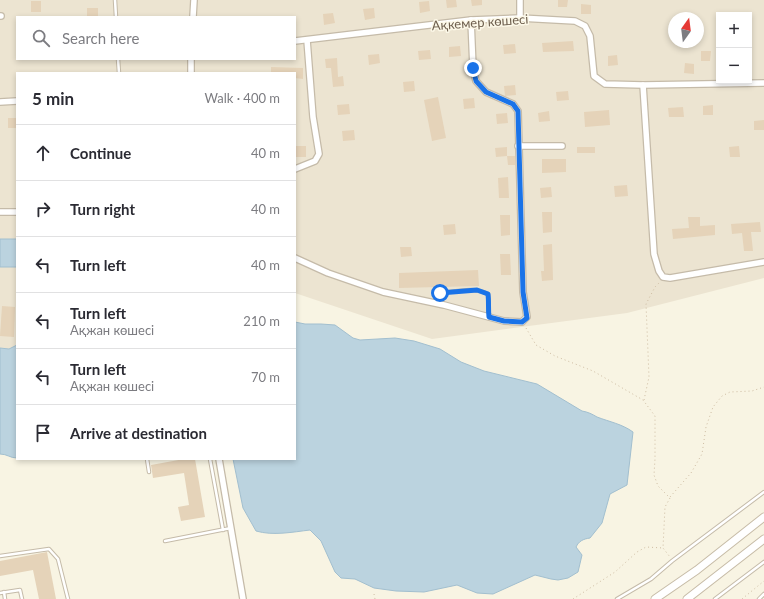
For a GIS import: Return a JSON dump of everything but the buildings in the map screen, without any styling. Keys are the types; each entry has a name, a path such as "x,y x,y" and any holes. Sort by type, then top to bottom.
{"main road":[{"path":"655,599 697,570 764,517"},
{"path":"687,599 764,539"}],"street":[{"path":"193,16 194,0"},
{"path":"520,0 520,18"},
{"name":"Ақкемер көшесі","path":"296,41 471,20 520,18 574,21 585,26 590,36 594,76 605,84 643,86 764,83"},
{"path":"296,258 328,273 383,292 444,305 504,321 525,320 518,111 513,104 486,92 476,81 473,68 471,20"},
{"path":"296,169 315,161 319,154 313,117 307,40"},
{"path":"191,60 191,72"},
{"path":"643,86 654,254 659,271 663,277 678,277 764,262"},
{"path":"0,102 16,101"},
{"path":"518,146 562,146"},
{"path":"0,212 16,212"},
{"path":"219,460 243,599"}],"lane":[{"path":"115,0 116,16"},
{"path":"118,60 119,72"},
{"path":"440,293 477,290 484,292 488,294 489,317"},
{"path":"147,460 149,472"},
{"path":"210,460 223,530"},
{"path":"618,599 651,579 672,561 764,492"},
{"path":"165,541 232,528"},
{"path":"0,556 49,549 58,559 68,599"},
{"path":"715,599 764,562"},
{"path":"0,593 20,590 22,599"},
{"path":"4,592 5,599"},
{"path":"759,599 764,594"}],"path":[{"path":"643,400 649,377 646,304 655,287 663,277"},
{"path":"525,320 536,345 555,356 593,371 643,400 655,416 654,475 658,486 670,498"},
{"path":"672,561 664,548 665,507 670,498 691,473 702,454 706,427 714,407 722,396 730,392 752,392 764,387"},
{"path":"573,599 615,572 646,547 655,546 664,548"},
{"path":"742,599 764,581"},
{"path":"374,594 375,599"}],"shaded area":[{"path":"0,0 764,0 764,278 627,313 432,339 296,293 296,72 16,72 16,356 0,357"}],"water":[{"path":"0,239 16,239 16,267 0,267"},
{"path":"296,322 335,325 353,338 360,340 395,338 414,341 440,349 461,362 484,371 537,384 582,411 620,425 633,432 627,485 610,494 602,523 590,538 578,543 576,547 582,555 578,572 568,578 558,580 535,575 493,594 477,593 457,585 424,592 396,591 374,588 355,579 341,578 335,572 321,541 310,530 290,533 256,531 243,508 233,460 296,460"},
{"path":"16,346 16,458 0,454 0,348 9,349"}],"route":[{"path":"440,293 477,290 484,292 488,294 489,317 504,321 522,322 527,318 523,292 518,111 513,104 486,92 476,81 473,68"}]}
